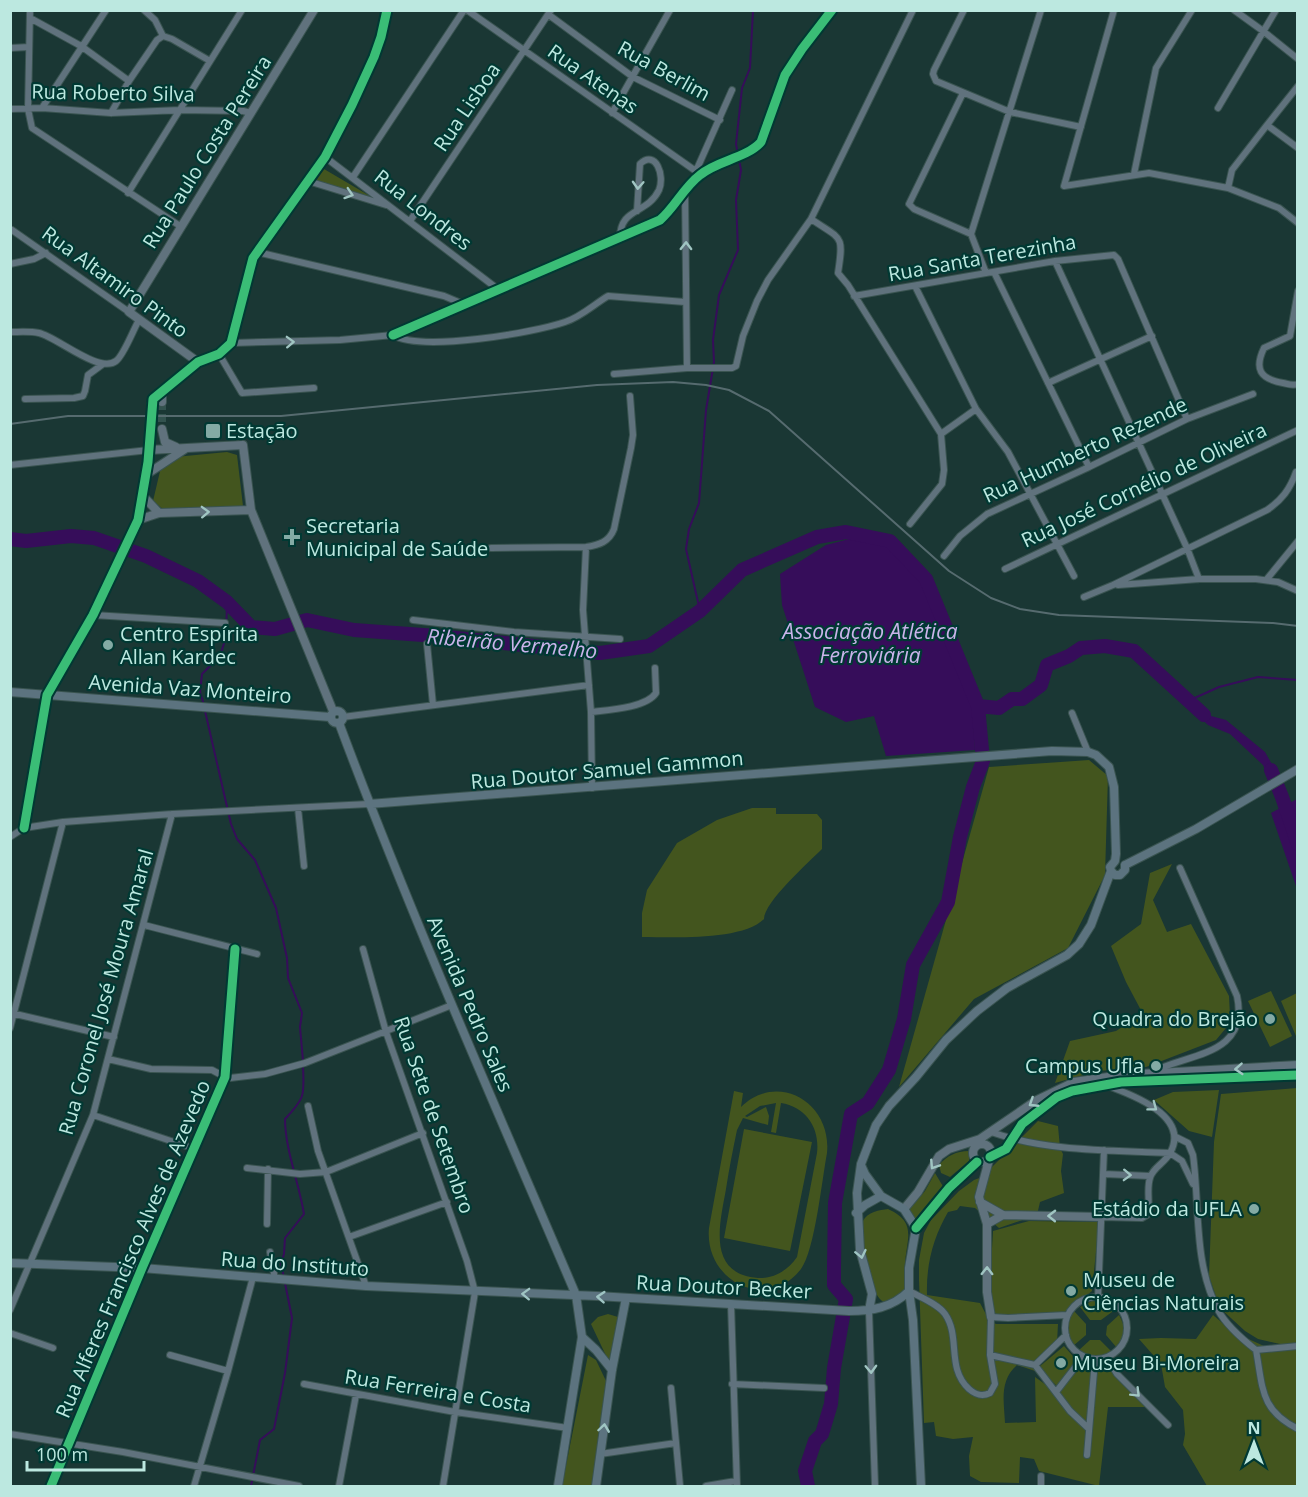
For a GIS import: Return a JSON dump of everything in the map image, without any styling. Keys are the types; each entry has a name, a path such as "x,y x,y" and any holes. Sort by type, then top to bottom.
{"main road":[{"name":"Avenida Vaz Monteiro","path":"10,692 332,714"},
{"path":"332,714 333,722 341,720"},
{"name":"Avenida Pedro Sales","path":"341,720 369,804 576,1295 582,1337 558,1486"},
{"name":"Rua Doutor Samuel Gammon","path":"369,804 965,757 1052,751 1088,752"},
{"path":"869,1311 872,1294 860,1250 856,1213 861,1164 871,1136 889,1106 946,1040 977,1011 1007,988 1067,955 1079,945 1091,925 1111,872 1110,867 1115,861 1115,798 1113,776 1102,760 1088,752"},
{"path":"1125,865 1196,829 1297,769"},
{"path":"1115,861 1122,861 1125,865"},
{"path":"1111,872 1120,875 1125,870 1125,865"},
{"path":"861,1164 865,1174 881,1196 904,1209 916,1228 909,1268 909,1291 921,1486"},
{"path":"856,1213 881,1196"},
{"name":"Rua do Instituto","path":"10,1263 142,1268 366,1286 576,1295"},
{"name":"Rua Doutor Becker","path":"576,1295 869,1311 897,1301 909,1291"},
{"path":"872,1294 885,1306"},
{"path":"596,1486 612,1370 626,1298"},
{"path":"897,1301 912,1312"},
{"path":"582,1337 612,1370"}],"street":[{"path":"42,108 106,10"},
{"path":"144,10 155,20 163,36 210,61"},
{"path":"128,192 242,10"},
{"name":"Rua Paulo Costa Pereira","path":"129,312 314,10"},
{"path":"152,405 162,390 198,362 219,354 231,343 250,265 325,157 374,57 387,10"},
{"path":"353,177 465,10"},
{"name":"Rua Atenas","path":"465,10 698,173"},
{"path":"612,113 670,10"},
{"path":"231,343 340,340 393,335 660,220 672,209 698,173 753,149 761,142 785,75 832,10"},
{"path":"614,374 687,369 732,369 736,366 743,336 757,301 768,280 811,219 913,10"},
{"path":"964,10 933,74 936,81 1010,112 1081,127"},
{"path":"986,273 971,234 1041,10"},
{"path":"1114,10 1064,186 1149,173 1228,188 1279,208 1298,223"},
{"path":"1134,174 1156,68 1192,10"},
{"path":"1234,10 1298,59"},
{"path":"1218,108 1276,10"},
{"name":"Rua Lisboa","path":"410,220 550,13"},
{"name":"Rua Berlim","path":"550,13 633,77 720,120 698,173"},
{"path":"30,14 81,46 129,81"},
{"path":"30,14 28,109 32,128 180,226"},
{"path":"111,113 129,81 157,40 163,36"},
{"path":"10,48 29,47"},
{"path":"1228,188 1232,170 1298,86"},
{"path":"720,120 732,90"},
{"path":"963,93 909,204 914,209 971,234"},
{"name":"Rua Roberto Silva","path":"10,109 42,108 111,113 180,110 251,113"},
{"path":"1267,125 1298,148"},
{"name":"Rua Londres","path":"325,157 499,290"},
{"path":"620,238 621,223 652,200 662,183 662,172 651,160 644,160 640,164 637,211"},
{"path":"308,181 390,206"},
{"path":"685,191 687,207 685,302 687,369"},
{"path":"811,219 837,236 841,242 838,273 941,434 944,470 942,484 910,524"},
{"name":"Rua Altamiro Pinto","path":"12,230 198,362"},
{"path":"257,252 444,296 463,304"},
{"path":"10,264 34,260 46,253"},
{"name":"Rua Santa Terezinha","path":"854,296 1107,254 1116,256 1152,336"},
{"path":"1055,261 1187,548 1198,579"},
{"path":"994,272 1089,467"},
{"path":"915,286 976,409 1008,452 1074,576"},
{"path":"1295,385 1273,381 1265,377 1259,368 1259,358 1264,348 1294,335 1298,291"},
{"path":"393,335 399,339 414,342 464,340 516,333 564,322 582,314 612,295 685,302"},
{"path":"10,332 40,333 103,364 109,364 117,360 139,320"},
{"path":"1048,383 1152,336 1187,419"},
{"path":"219,354 241,393 314,388"},
{"path":"24,399 82,396 86,391 88,375 103,364"},
{"path":"162,390 162,402"},
{"name":"Rua Humberto Rezende","path":"944,556 960,536 987,514 1187,419 1253,394"},
{"path":"491,548 586,547 603,543 609,539 614,530 633,435 630,396"},
{"path":"941,434 976,409"},
{"path":"24,828 47,695 93,615 138,520 147,474 151,427"},
{"path":"162,429 162,436 168,445 186,448"},
{"name":"Rua José Cornélio de Oliveira","path":"1005,569 1298,430"},
{"path":"10,465 149,450 243,445 251,510 332,714"},
{"path":"147,474 186,448"},
{"path":"1084,597 1268,510 1279,502 1292,484 1296,472"},
{"path":"142,496 159,513"},
{"path":"138,520 159,513 251,510"},
{"path":"1267,579 1298,541"},
{"path":"586,547 584,639 591,712 592,788"},
{"path":"1113,585 1198,579 1267,579 1298,591"},
{"path":"93,615 225,622"},
{"path":"413,620 584,639 620,639"},
{"path":"427,644 433,705"},
{"path":"591,712 620,708 653,698 656,693 655,668"},
{"path":"341,720 433,705 589,685"},
{"path":"1072,713 1088,752"},
{"name":"Rua Doutor Samuel Gammon","path":"10,837 24,828 63,822 369,804"},
{"path":"298,808 304,866"},
{"name":"Rua Coronel José Moura Amaral","path":"10,1310 93,1115 172,814"},
{"path":"10,1028 12,1013 63,822"},
{"path":"1149,1073 1173,1063 1197,1057 1221,1045 1237,1026 1239,1005 1237,996 1180,868"},
{"path":"144,925 257,954"},
{"name":"Rua Alferes Francisco Alves de Azevedo","path":"51,1486 225,1077 235,949"},
{"name":"Rua Sete de Setembro","path":"363,949 386,1032 447,1202 475,1292"},
{"path":"108,1059 151,1069 212,1070 225,1077 246,1077 284,1070 452,1005"},
{"path":"12,1013 114,1037"},
{"path":"1192,1072 1197,1057"},
{"path":"977,1162 974,1159 973,1150 979,1141 1037,1100 1074,1082 1092,1078 1149,1073 1298,1065"},
{"path":"916,1228 949,1188 977,1162 981,1163 1006,1149 1022,1124 1057,1097 1103,1084 1298,1075"},
{"path":"980,1202 1003,1215 1142,1218 1147,1215 1150,1176 1170,1153 1176,1137 1172,1126 1154,1107 1133,1095 1103,1084"},
{"path":"309,1106 318,1152 366,1286"},
{"path":"93,1115 195,1149"},
{"path":"991,1132 1050,1146 1170,1153 1182,1161 1195,1191"},
{"path":"248,1167 300,1174 326,1172 423,1133"},
{"path":"1176,1137 1188,1143 1191,1148 1195,1168 1201,1251 1206,1280 1218,1310 1256,1350 1269,1408 1280,1420 1298,1429"},
{"path":"904,1209 918,1192 939,1156 949,1149 979,1141 989,1147 990,1158 980,1190 980,1202 987,1224 987,1292 991,1317 990,1355 995,1384 990,1393 980,1396 965,1386 956,1372 950,1325 944,1312 909,1291"},
{"path":"1098,1297 1104,1150"},
{"path":"267,1224 268,1169"},
{"path":"1104,1174 1150,1176"},
{"path":"349,1237 447,1202"},
{"path":"987,1224 1003,1215"},
{"path":"270,1252 275,1279"},
{"path":"194,1486 253,1277"},
{"path":"443,1486 475,1292"},
{"path":"1098,1297 1110,1300 1120,1307 1126,1317 1128,1330 1125,1342 1118,1352 1107,1358 1095,1359 1083,1357 1073,1350 1065,1327 1067,1315 1075,1305 1085,1299 1098,1297"},
{"path":"706,1486 737,1484 730,1304"},
{"path":"869,1311 875,1486"},
{"path":"991,1317 1067,1315"},
{"path":"10,1333 53,1348"},
{"path":"1035,1365 1066,1335"},
{"path":"1256,1350 1298,1346"},
{"path":"170,1355 228,1371"},
{"path":"990,1355 1035,1365 1070,1411 1088,1428"},
{"path":"1056,1392 1083,1357"},
{"path":"1107,1358 1117,1374 1168,1425"},
{"path":"1087,1455 1095,1359"},
{"name":"Rua Ferreira e Costa","path":"304,1384 455,1412 568,1428"},
{"path":"732,1384 824,1388"},
{"path":"671,1388 680,1486"},
{"path":"339,1486 356,1395"},
{"path":"10,1434 123,1452 299,1486"},
{"path":"600,1454 676,1443"},
{"path":"1041,1476 1041,1486"}],"green space":[{"path":"324,169 375,199 314,182"},
{"path":"227,452 237,455 243,506 164,510 153,501 161,467 175,457"},
{"path":"1089,760 1108,776 1105,875 1068,948 974,999 899,1087 989,767"},
{"path":"752,808 776,808 776,814 817,814 822,820 822,849 779,893 771,903 764,919 754,926 724,934 642,937 642,913 647,890 677,843 717,820"},
{"path":"1172,864 1153,900 1167,932 1191,924 1229,996 1230,1016 1226,1028 1216,1040 1146,1067 1098,1071 1055,1083 1070,1041 1116,1031 1143,1014 1111,946 1141,924 1150,873"},
{"name":"Quadra do Brejão","path":"1271,991 1292,1036 1270,1047 1248,1001"},
{"name":"Quadra do Brejão","path":"1297,993 1298,1035 1296,1036 1281,1001"},
{"path":"1297,1088 1297,1486 1207,1486 1183,1445 1185,1434 1183,1410 1165,1387 1161,1364 1139,1339 1196,1339 1213,1315 1233,1332 1264,1346 1280,1344 1258,1339 1245,1331 1220,1308 1209,1276 1214,1142 1221,1094"},
{"path":"1219,1090 1212,1137 1189,1131 1154,1100 1173,1092"},
{"path":"734,1091 743,1093 741,1107 756,1097 771,1092 786,1093 800,1098 812,1107 821,1120 826,1135 827,1153 814,1231 806,1260 801,1269 787,1282 772,1289 756,1289 740,1285 727,1276 716,1263 710,1247 709,1228","holes":["776,1103 771,1132 776,1133 781,1103 790,1105 804,1114 814,1127 817,1153 797,1257 780,1273 758,1278 741,1274 730,1267 723,1257 720,1245 721,1217 737,1130 743,1118 768,1125 769,1116 766,1107 745,1116 760,1106"]},
{"path":"1038,1121 1058,1126 1060,1148 1063,1154 1061,1171 1064,1193 1040,1202 1037,1215 999,1228 975,1208 960,1206 957,1210 948,1212 938,1232 932,1252 927,1295 980,1303 989,1320 996,1324 1058,1324 1057,1343 1039,1367 1064,1346 1078,1362 1062,1387 1084,1364 1106,1362 1151,1407 1108,1407 1099,1486 1039,1471 1034,1459 1020,1457 1019,1483 981,1482 970,1476 969,1456 973,1437 953,1439 936,1436 934,1422 924,1423 919,1260 924,1233 931,1220 959,1191 982,1177","holes":["1017,1365 1035,1371 1038,1368 1059,1388 1056,1392 1035,1377 1036,1422 1005,1423 1004,1392 1011,1371"]},
{"path":"744,1129 812,1142 790,1251 724,1238"},
{"path":"969,1151 969,1161 950,1177 941,1173 939,1165 945,1159 956,1153"},
{"path":"935,1173 944,1188 916,1222 908,1211 925,1191"},
{"path":"888,1209 903,1219 907,1225 908,1238 904,1292 888,1304 878,1297 871,1280 863,1247 862,1228 867,1215"},
{"path":"1029,1221 1099,1222 1092,1291 1061,1315 997,1317 989,1300 993,1231"},
{"path":"1092,1301 1102,1302 1116,1309 1101,1320 1090,1320 1080,1307"},
{"path":"1074,1311 1086,1324 1086,1335 1073,1346 1068,1337 1067,1328 1068,1320"},
{"path":"608,1314 618,1317 609,1362 591,1324 598,1317"},
{"path":"1119,1315 1124,1332 1117,1348 1106,1335 1107,1326"},
{"path":"1090,1340 1100,1340 1112,1352 1095,1357 1078,1351"},
{"path":"588,1355 596,1360 606,1381 592,1486 562,1486"}],"water":[{"name":"Associação Atlética Ferroviária","path":"857,537 888,545 918,575 972,701 975,750 886,756 874,716 846,722 815,707 782,605 780,574 826,545"},
{"path":"1194,702 1211,716 1226,720 1265,752 1278,775 1270,780 1263,765 1230,734 1208,725 1186,704"},
{"path":"1297,799 1297,889 1271,813"}],"waterway":[{"path":"700,611 686,549 689,529 699,503 706,410 714,362 713,340 719,295 738,250 736,200 741,170 736,144 742,88 750,68 753,10"},
{"name":"Ribeirão Vermelho","path":"10,539 26,541 71,536 94,538 146,556 198,581 227,602 251,627 275,629 307,620 354,630 600,653 649,646 700,611 742,570 817,537 846,532 890,541 926,579 978,706 999,708 1012,699 1022,699 1041,685 1047,665 1081,648 1105,646 1134,651 1204,715"},
{"path":"204,705 200,692 202,674 220,656 226,637 227,602"},
{"path":"1188,701 1219,687 1258,677 1298,680"},
{"name":"Ribeirão Vermelho","path":"808,1486 805,1471 815,1441 822,1434 831,1404 834,1368 846,1299 834,1285 835,1203 851,1114 868,1103 889,1070 904,1019 913,965 948,902 960,837 973,787 983,761 978,706"},
{"path":"205,711 231,824 237,839 255,860 276,908 287,958 288,978 302,1013 300,1027 303,1061"},
{"name":"Ribeirão Vermelho","path":"1271,770 1298,844"},
{"path":"284,1278 281,1263 285,1238 304,1214 287,1142 285,1119 297,1106 302,1095 303,1066"},
{"path":"251,1486 260,1440 274,1429 285,1373 292,1318 285,1283"}],"tunnel":[{"path":"162,402 162,429"},
{"path":"151,405 151,427"}],"railway":[{"path":"10,424 68,416 281,416 597,385 673,382 706,385 729,390 769,411 949,571 991,598 1020,609 1059,615 1273,623 1298,626"}],"cycle path":[{"path":"24,828 47,695 93,615 138,520 148,462 153,399 198,362 219,354 231,343 253,258 325,157 374,57 387,10"},
{"path":"393,335 660,220 700,175 755,148 761,142 785,75 832,10"},
{"path":"51,1486 225,1077 235,949"},
{"path":"990,1157 1006,1149 1022,1124 1057,1097 1072,1091 1121,1082 1298,1075"},
{"path":"916,1228 949,1188 977,1162"}],"place":[{"name":"Estação","path":"213,431"},
{"name":"Secretaria Municipal de Saúde","path":"292,537"},
{"name":"Centro Espírita Allan Kardec","path":"108,645"},
{"name":"Quadra do Brejão","path":"1270,1019"},
{"name":"Campus Ufla","path":"1156,1066"},
{"name":"Estádio da UFLA","path":"1254,1209"},
{"name":"Museu de Ciências Naturais","path":"1071,1291"},
{"name":"Museu Bi-Moreira","path":"1061,1363"}]}
